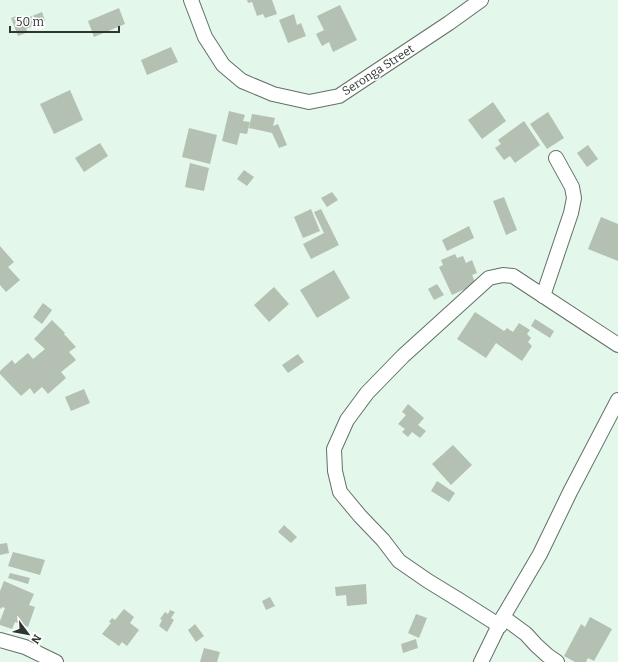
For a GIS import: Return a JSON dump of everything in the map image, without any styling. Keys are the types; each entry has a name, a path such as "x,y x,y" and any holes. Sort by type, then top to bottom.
{"street":[{"name":"Seronga Street","path":"191,0 205,36 223,65 242,81 273,94 309,102 339,96 481,0"},
{"path":"543,296 571,213 574,198 572,187 556,158"},
{"path":"557,662 541,650 526,634 459,600 399,561 383,540 340,492 335,471 334,449 347,420 367,393 403,356 490,278 503,274 514,276 618,346"},
{"path":"482,662 501,622 540,554 570,492 616,409"},
{"path":"0,640 24,647 56,662"}],"building":[{"path":"247,0 272,0 277,14 265,18 263,14 257,16 252,2 248,3"},
{"path":"340,5 357,40 333,52 329,42 322,46 316,34 324,30 317,16"},
{"path":"119,8 125,24 94,37 88,21"},
{"path":"42,12 45,21 26,29 28,32 18,36 11,18 20,15 22,20"},
{"path":"294,14 297,25 301,23 306,36 288,43 279,20"},
{"path":"171,47 178,62 147,75 141,60"},
{"path":"70,90 83,120 54,134 40,104"},
{"path":"493,102 506,121 482,139 468,120"},
{"path":"229,111 245,115 243,121 250,122 247,134 240,133 237,145 222,141"},
{"path":"548,112 564,138 547,149 530,124"},
{"path":"252,114 275,118 273,126 278,124 287,145 279,148 272,133 249,128"},
{"path":"524,121 540,145 515,163 510,156 504,160 495,148 501,144 498,140"},
{"path":"189,128 217,135 210,164 182,157"},
{"path":"100,143 108,156 84,172 75,158"},
{"path":"588,145 598,159 587,167 577,153"},
{"path":"190,163 209,168 204,191 185,187"},
{"path":"244,170 254,177 247,186 237,179"},
{"path":"332,192 338,200 327,207 321,198"},
{"path":"504,197 517,230 506,235 493,201"},
{"path":"311,209 320,231 303,238 294,217"},
{"path":"321,209 339,245 311,259 303,244 324,233 314,212"},
{"path":"601,217 618,224 618,261 588,249"},
{"path":"469,226 474,238 447,251 442,240"},
{"path":"0,246 14,262 8,267 20,280 6,292 0,285"},
{"path":"455,254 457,258 463,256 466,263 472,260 477,273 472,275 476,284 452,295 439,267 443,265 441,260"},
{"path":"334,270 350,298 317,318 300,290"},
{"path":"437,284 444,295 434,300 428,289"},
{"path":"274,287 289,304 269,322 254,305"},
{"path":"43,303 52,310 42,324 33,317"},
{"path":"475,312 504,331 507,328 513,332 519,323 530,330 527,334 531,338 528,342 532,346 522,361 496,343 486,358 457,339"},
{"path":"535,319 554,331 550,338 531,326"},
{"path":"52,320 76,347 69,352 76,360 61,372 66,378 48,394 42,387 34,394 30,388 21,396 0,374 0,371 12,360 15,364 28,353 33,359 45,349 34,339"},
{"path":"298,354 304,362 288,373 282,365"},
{"path":"84,389 90,403 71,411 65,397"},
{"path":"408,404 424,418 418,425 426,431 420,438 412,432 408,437 402,432 405,429 398,424 406,415 402,412"},
{"path":"453,445 472,465 451,485 432,464"},
{"path":"437,481 455,493 449,502 431,491"},
{"path":"284,525 297,537 291,543 278,532"},
{"path":"7,543 9,553 0,555 0,544"},
{"path":"13,552 45,560 40,575 8,566"},
{"path":"10,573 30,578 28,584 8,578"},
{"path":"4,581 34,594 29,605 35,607 28,627 15,622 12,629 0,625 5,608 0,608 0,591"},
{"path":"366,584 367,604 347,606 346,595 336,596 335,587"},
{"path":"270,597 275,606 266,610 262,601"},
{"path":"124,609 134,617 130,623 139,630 127,646 122,642 119,646 102,634 111,623 109,622 112,618 115,620"},
{"path":"170,610 175,612 171,618 174,620 167,632 159,626 162,620 160,619 165,612 168,614"},
{"path":"416,614 427,618 419,638 408,633"},
{"path":"590,617 612,629 594,661 588,658 586,662 575,662 564,656 581,624 585,627"},
{"path":"195,624 204,636 196,642 188,630"},
{"path":"416,639 418,648 403,653 401,644"},
{"path":"204,648 220,652 217,662 200,662"}]}
